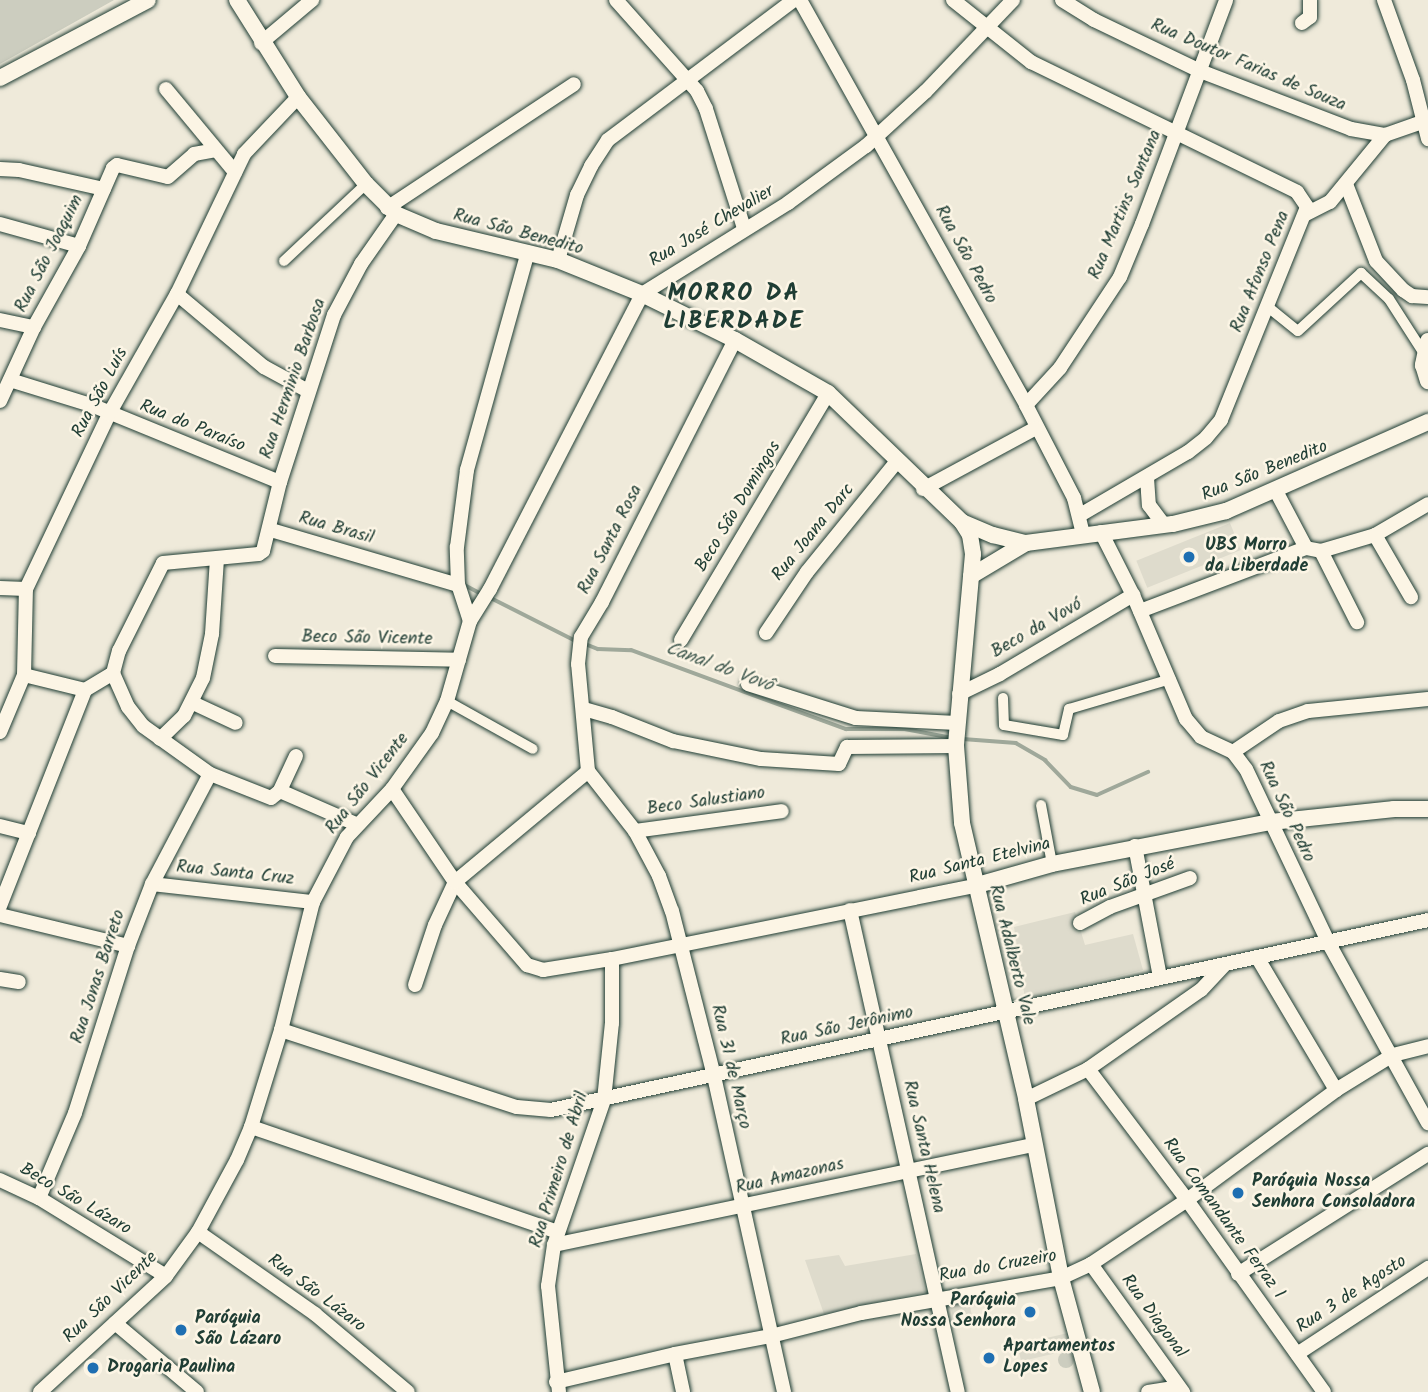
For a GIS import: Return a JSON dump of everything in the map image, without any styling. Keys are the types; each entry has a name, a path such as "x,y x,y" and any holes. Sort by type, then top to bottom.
{"street":[{"path":"0,78 148,0"},
{"name":"Rua São Benedito","path":"237,0 261,43 298,97 366,184 391,211 436,231 558,260 642,294 735,340 828,393 898,460 923,489 962,522 993,536 1026,543 1164,525 1227,511 1428,422"},
{"path":"261,43 312,0"},
{"path":"617,0 696,91 706,109 744,228"},
{"path":"558,260 577,195 608,140 794,0"},
{"name":"Rua São Pedro","path":"800,0 1026,405 1080,515 1083,534"},
{"name":"Rua Afonso Pena","path":"953,0 1031,62 1297,192 1306,202 1307,214 1221,420 1206,438 1146,478 1080,515"},
{"name":"Rua José Chevalier","path":"470,621 486,596 642,294 744,228 788,204 877,135 988,29 1013,0"},
{"name":"Rua Doutor Farias de Souza","path":"1062,0 1094,20 1200,71 1351,130 1385,135 1425,121"},
{"name":"Rua Martins Santana","path":"1026,405 1060,369 1120,277 1177,135 1226,0"},
{"path":"1302,23 1310,17 1310,0"},
{"path":"1384,0 1425,121 1428,139"},
{"name":"Rua Herminio Barbosa","path":"271,530 280,482 334,315 391,211 574,84"},
{"path":"166,89 235,172"},
{"name":"Rua São Luís","path":"0,732 24,675 26,589 109,414 177,294 235,172 256,138 298,97"},
{"path":"1307,214 1330,202 1385,135"},
{"name":"Rua São Joaquim","path":"0,401 34,327 79,246 113,168 117,165 168,177 194,154 216,150"},
{"path":"0,169 19,170 104,189"},
{"path":"284,261 366,184"},
{"path":"1346,184 1376,261 1403,290 1412,296 1428,297"},
{"path":"0,224 79,246"},
{"path":"470,621 458,581 457,547 467,470 528,252"},
{"path":"1268,307 1298,331 1361,273 1388,299 1426,346 1423,365 1428,381"},
{"path":"177,294 264,367 308,391"},
{"path":"0,320 34,327"},
{"name":"Rua Santa Rosa","path":"588,771 578,664 581,642 735,340"},
{"name":"Rua do Paraíso","path":"10,380 91,405 280,482"},
{"name":"Beco São Domingos","path":"681,640 828,393"},
{"path":"923,489 1035,428"},
{"name":"Rua Joana Darc","path":"766,633 807,572 898,460"},
{"path":"1146,478 1149,505 1164,525"},
{"path":"1276,491 1306,548"},
{"path":"1140,611 1306,548 1321,551 1375,535 1428,505"},
{"name":"Rua Adalberto Vale","path":"962,522 972,545 956,736 960,810 974,886 1026,1099 1061,1278 1092,1392"},
{"name":"Rua Brasil","path":"217,559 259,554 267,545 271,530 458,581"},
{"name":"Rua São Pedro","path":"1101,532 1133,595 1186,719 1201,737 1233,752 1246,769 1328,942 1428,1122"},
{"path":"1375,535 1411,597"},
{"name":"Rua São Benedito","path":"971,576 1026,543"},
{"path":"1321,551 1357,622"},
{"path":"160,739 184,716 193,703 203,678 212,634 217,559 170,561 158,567 119,651 113,673 128,707 160,739 210,774 266,799 276,796 296,755"},
{"path":"0,588 26,589"},
{"name":"Beco da Vovó","path":"959,694 1000,674 1133,595"},
{"name":"Rua São Vicente","path":"40,1392 166,1276 198,1232 237,1160 251,1127 281,1030 313,902 356,824 392,789 432,733 447,701 470,621"},
{"name":"Beco São Vicente","path":"275,656 459,660"},
{"path":"0,906 85,690 113,673"},
{"path":"24,675 85,690"},
{"path":"1003,698 1004,725 1063,735 1069,709 1171,679"},
{"path":"748,684 856,718 956,736"},
{"path":"1233,752 1279,721 1308,711 1428,699"},
{"path":"447,701 533,749"},
{"path":"193,703 236,723"},
{"name":"Beco Salustiano","path":"584,709 612,716 673,740 761,759 839,764 847,747 956,736"},
{"path":"415,985 435,925 455,883 588,771"},
{"name":"Rua 31 de Março","path":"588,771 635,831 659,876 682,943 784,1392"},
{"name":"Rua Jonas Barreto","path":"39,1198 75,1113 128,946 152,884 210,774"},
{"path":"392,789 455,883"},
{"path":"280,790 356,824"},
{"path":"1041,805 1052,864"},
{"name":"Rua Santa Etelvina","path":"455,883 527,965 543,970 612,959 974,886 1052,864 1135,846 1271,822 1394,808 1428,809"},
{"name":"Beco Salustiano","path":"635,831 782,811"},
{"path":"0,826 29,833"},
{"path":"1135,846 1160,977"},
{"name":"Rua São José","path":"1080,923 1144,894 1190,878"},
{"name":"Rua Santa Cruz","path":"152,884 313,902"},
{"name":"Rua Santa Helena","path":"850,910 958,1392"},
{"path":"0,915 128,946"},
{"name":"Rua São Jerônimo","path":"281,1030 517,1107 551,1110 1428,920"},
{"path":"1257,957 1336,1090"},
{"name":"Rua Primeiro de Abril","path":"558,1387 548,1286 556,1238 604,1100 612,1023 612,959"},
{"path":"1026,1099 1088,1069 1200,990 1224,965"},
{"path":"0,979 19,982"},
{"name":"Rua do Cruzeiro","path":"558,1387 674,1354 771,1336 937,1297 1061,1278 1091,1264 1187,1200 1336,1090 1393,1055 1428,1046"},
{"name":"Rua Comandante Ferraz 1","path":"1088,1069 1187,1200 1324,1392"},
{"path":"251,1127 556,1238"},
{"name":"Rua Amazonas","path":"556,1238 741,1208 1034,1145"},
{"path":"1238,1274 1428,1154"},
{"name":"Beco São Lázaro","path":"0,1180 39,1198 166,1276"},
{"name":"Rua São Lázaro","path":"198,1232 315,1314 408,1392"},
{"name":"Rua Diagonal","path":"1091,1264 1181,1390"},
{"name":"Rua 3 de Agosto","path":"1297,1354 1428,1268"},
{"path":"115,1323 197,1392"},
{"path":"674,1354 683,1392"},
{"path":"1149,1392 1181,1390"}],"shaded area":[{"path":"0,0 114,0 0,64"},
{"name":"UBS Morro da Liberdade","path":"1230,523 1241,550 1147,588 1136,561"},
{"path":"1075,912 1085,945 1133,934 1143,970 1025,999 1014,927"},
{"path":"916,1254 925,1292 824,1314 805,1260 839,1255 845,1266"},
{"path":"968,1297 973,1320 954,1324 949,1301"},
{"path":"1068,1333 1072,1350 1021,1361 1017,1345"},
{"path":"1066,1352 1072,1354 1072,1366 1066,1368 1060,1366 1058,1360 1060,1354"}],"waterway":[{"name":"Canal do Vovô","path":"461,583 482,594"},
{"name":"Canal do Vovô","path":"489,597 576,641"},
{"name":"Canal do Vovô","path":"583,643 598,649 631,650 846,729 905,729 952,738"},
{"name":"Canal do Vovô","path":"963,739 1016,743 1045,760 1071,787 1097,795 1148,772"}],"place":[{"name":"UBS Morro da Liberdade","path":"1189,557"},
{"name":"Paróquia Nossa Senhora Consoladora","path":"1238,1193"},
{"name":"Paróquia Nossa Senhora","path":"1030,1312"},
{"name":"Paróquia São Lázaro","path":"181,1330"},
{"name":"Apartamentos Lopes","path":"989,1358"},
{"name":"Drogaria Paulina","path":"93,1368"}],"district":[{"name":"MORRO DA LIBERDADE","path":"734,308"}]}
